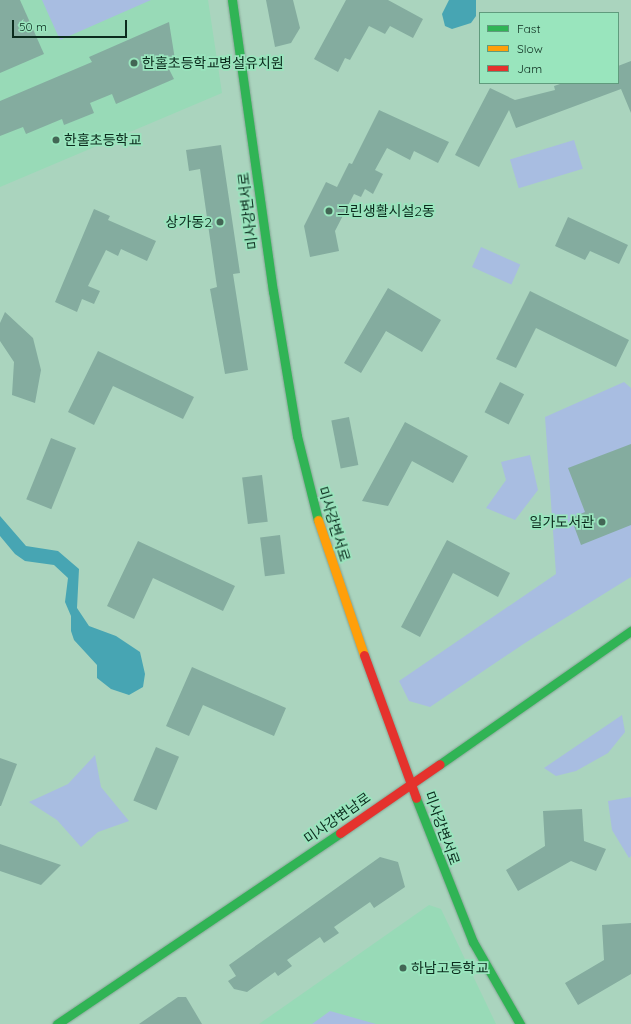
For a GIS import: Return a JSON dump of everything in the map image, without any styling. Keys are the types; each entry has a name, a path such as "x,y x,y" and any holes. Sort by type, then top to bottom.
{"street":[{"name":"미사강변서로","path":"232,0 273,290 306,478 340,589 410,784 473,942 520,1024"},
{"name":"미사강변남로","path":"57,1024 410,784 631,631"}],"shaded area":[{"name":"한홀초등학교","path":"0,0 208,0 222,93 0,187"},
{"path":"42,0 151,0 60,40"},
{"path":"449,0 476,0 476,16 471,23 452,29 445,26 442,14"},
{"path":"574,140 583,169 519,188 510,160"},
{"path":"481,247 520,264 511,285 472,267"},
{"path":"624,382 631,388 631,577 525,643 430,707 409,701 399,681 556,574 545,417"},
{"path":"530,455 538,490 515,520 486,508 506,480 501,462"},
{"path":"0,516 26,546 58,551 79,569 77,608 89,626 116,636 140,652 145,674 143,687 129,695 111,689 97,678 97,665 74,640 71,631 71,616 65,602 68,578 54,565 25,561 15,554 0,536"},
{"path":"622,715 625,732 608,753 576,771 556,776 544,768"},
{"path":"95,755 101,787 129,821 98,832 81,847 57,820 29,802 68,784"},
{"path":"631,797 631,856 629,858 612,830 608,801"},
{"name":"하남고등학교","path":"429,905 441,909 496,1024 259,1024"},
{"path":"330,1011 376,1024 312,1024"}],"building":[{"path":"0,0 20,0 44,54 0,73"},
{"path":"266,0 293,0 300,28 291,43 275,47"},
{"path":"346,0 388,0 423,19 413,38 390,26 385,34 369,26 350,60 345,58 338,72 314,59"},
{"path":"169,22 176,66 169,69 174,79 116,104 112,94 90,103 94,113 64,125 62,119 26,134 23,127 0,136 0,101 92,62 89,57"},
{"path":"631,61 631,113 621,89 516,128 509,110 479,167 455,155 490,88 515,100 555,90 554,86 560,84 619,84 619,66"},
{"path":"379,110 449,142 438,163 414,151 410,160 387,148 375,170 383,174 373,194 365,189 361,197 354,194 335,231 339,251 310,257 304,226 326,182 337,187 349,163 352,164"},
{"path":"221,145 240,273 233,274 248,370 225,374 210,289 217,287 200,169 189,171 186,150"},
{"path":"94,209 110,216 108,220 156,241 147,261 121,249 118,256 106,250 88,286 100,291 94,304 82,299 77,312 55,302"},
{"path":"568,217 628,245 619,264 590,251 585,260 555,246"},
{"path":"388,288 441,320 422,352 386,331 361,373 344,363"},
{"path":"530,291 629,340 616,367 536,328 516,368 496,359"},
{"path":"5,312 33,338 41,370 35,403 12,395 14,362 0,341 0,323"},
{"path":"98,351 194,397 183,419 113,386 94,425 68,412"},
{"path":"500,382 524,394 509,425 485,412"},
{"path":"349,417 358,465 341,469 331,420"},
{"path":"405,422 468,456 453,483 412,461 388,506 362,501"},
{"path":"51,438 76,448 51,509 26,499"},
{"path":"631,444 631,525 581,545 571,518 585,512 568,468"},
{"path":"262,475 268,522 248,524 242,477"},
{"path":"280,535 285,574 265,576 260,537"},
{"path":"447,540 510,573 498,597 453,573 420,637 401,627"},
{"path":"138,541 235,586 223,611 153,578 134,619 107,606"},
{"path":"192,667 286,708 274,736 203,705 189,736 166,726"},
{"path":"156,747 179,757 156,810 133,800"},
{"path":"0,758 17,764 1,806 0,806"},
{"path":"582,809 584,841 606,849 596,871 571,861 518,891 506,870 545,846 543,811"},
{"path":"0,844 61,865 41,885 0,871"},
{"path":"380,857 398,862 405,887 374,908 370,902 334,927 339,933 324,943 320,937 287,960 292,966 278,976 275,972 247,992 234,989 228,981 236,976 229,965"},
{"path":"631,923 631,974 578,1005 565,983 604,960 602,925"},
{"path":"178,997 186,997 202,1024 139,1024"}],"traffic: fast":[{"path":"232,0 273,291 297,436 318,520"},
{"path":"440,764 631,631"},
{"path":"416,798 473,942 520,1024"},
{"path":"57,1024 340,833"}],"traffic: slow":[{"path":"318,520 364,655"}],"traffic: jam":[{"path":"364,655 416,798"},
{"path":"340,833 440,764"}],"place":[{"name":"한홀초등학교병설유치원","path":"134,63"},
{"name":"한홀초등학교","path":"56,140"},
{"name":"그린생활시설2동","path":"329,211"},
{"name":"상가동2","path":"220,222"},
{"name":"일가도서관","path":"602,522"},
{"name":"하남고등학교","path":"403,968"}]}
